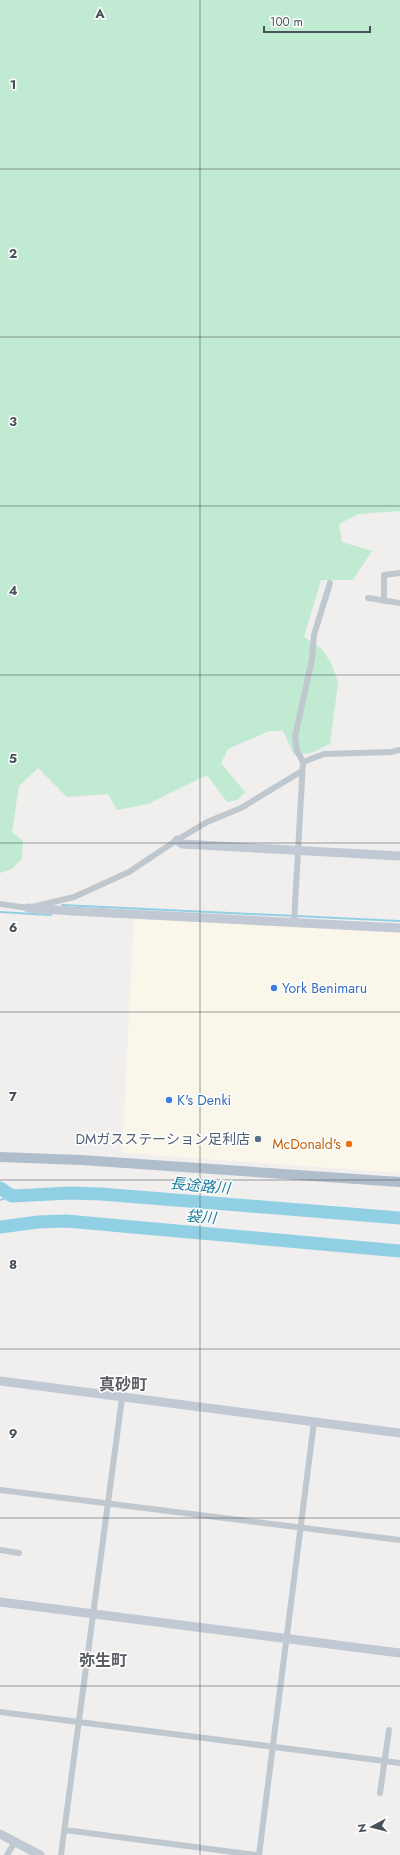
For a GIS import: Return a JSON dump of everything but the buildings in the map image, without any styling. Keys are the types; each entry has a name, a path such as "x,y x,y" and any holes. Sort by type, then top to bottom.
{"main road":[{"path":"0,1157 81,1160 400,1182"}],"street":[{"path":"384,601 384,575 400,573"},
{"path":"294,923 303,762 297,751 295,737 312,660 314,635 330,583"},
{"path":"368,598 400,603"},
{"path":"303,762 324,754 391,752 400,750"},
{"path":"28,908 74,897 113,881 207,822 240,808 302,771"},
{"path":"177,840 182,844 400,856"},
{"path":"0,904 28,908 400,928"},
{"path":"0,1382 400,1433"},
{"path":"61,1855 122,1398"},
{"path":"65,1830 258,1855 302,1528 314,1422"},
{"path":"0,1490 400,1540"},
{"path":"0,1550 19,1553"},
{"path":"0,1602 400,1653"},
{"path":"0,1712 400,1763"},
{"path":"380,1793 389,1730"},
{"path":"0,1834 40,1855"},
{"path":"7,1855 15,1842"}],"shaded area":[{"path":"134,918 400,933 400,1173 122,1153"}],"green space":[{"path":"0,0 400,0 400,511 359,514 339,524 342,542 372,551 353,580 321,580 304,637 322,649 331,663 338,682 330,744 311,753 294,755 283,731 269,731 228,749 221,763 245,792 237,800 227,802 207,775 148,804 117,810 108,794 67,797 38,768 19,786 12,832 23,841 22,859 12,869 0,873"}],"waterway":[{"path":"62,905 400,921"},
{"path":"0,912 51,915"},
{"name":"長途路川","path":"0,1188 12,1196 70,1193 101,1194 400,1218"},
{"path":"0,1200 12,1196"},
{"name":"袋川","path":"0,1227 38,1222 66,1221 400,1251"}],"place":[{"name":"York Benimaru","path":"274,988"},
{"name":"K's Denki","path":"169,1100"},
{"name":"DMガスステーション足利店","path":"258,1139"},
{"name":"McDonald's","path":"349,1144"}],"district":[{"name":"真砂町","path":"123,1384"},
{"name":"弥生町","path":"103,1660"}]}
